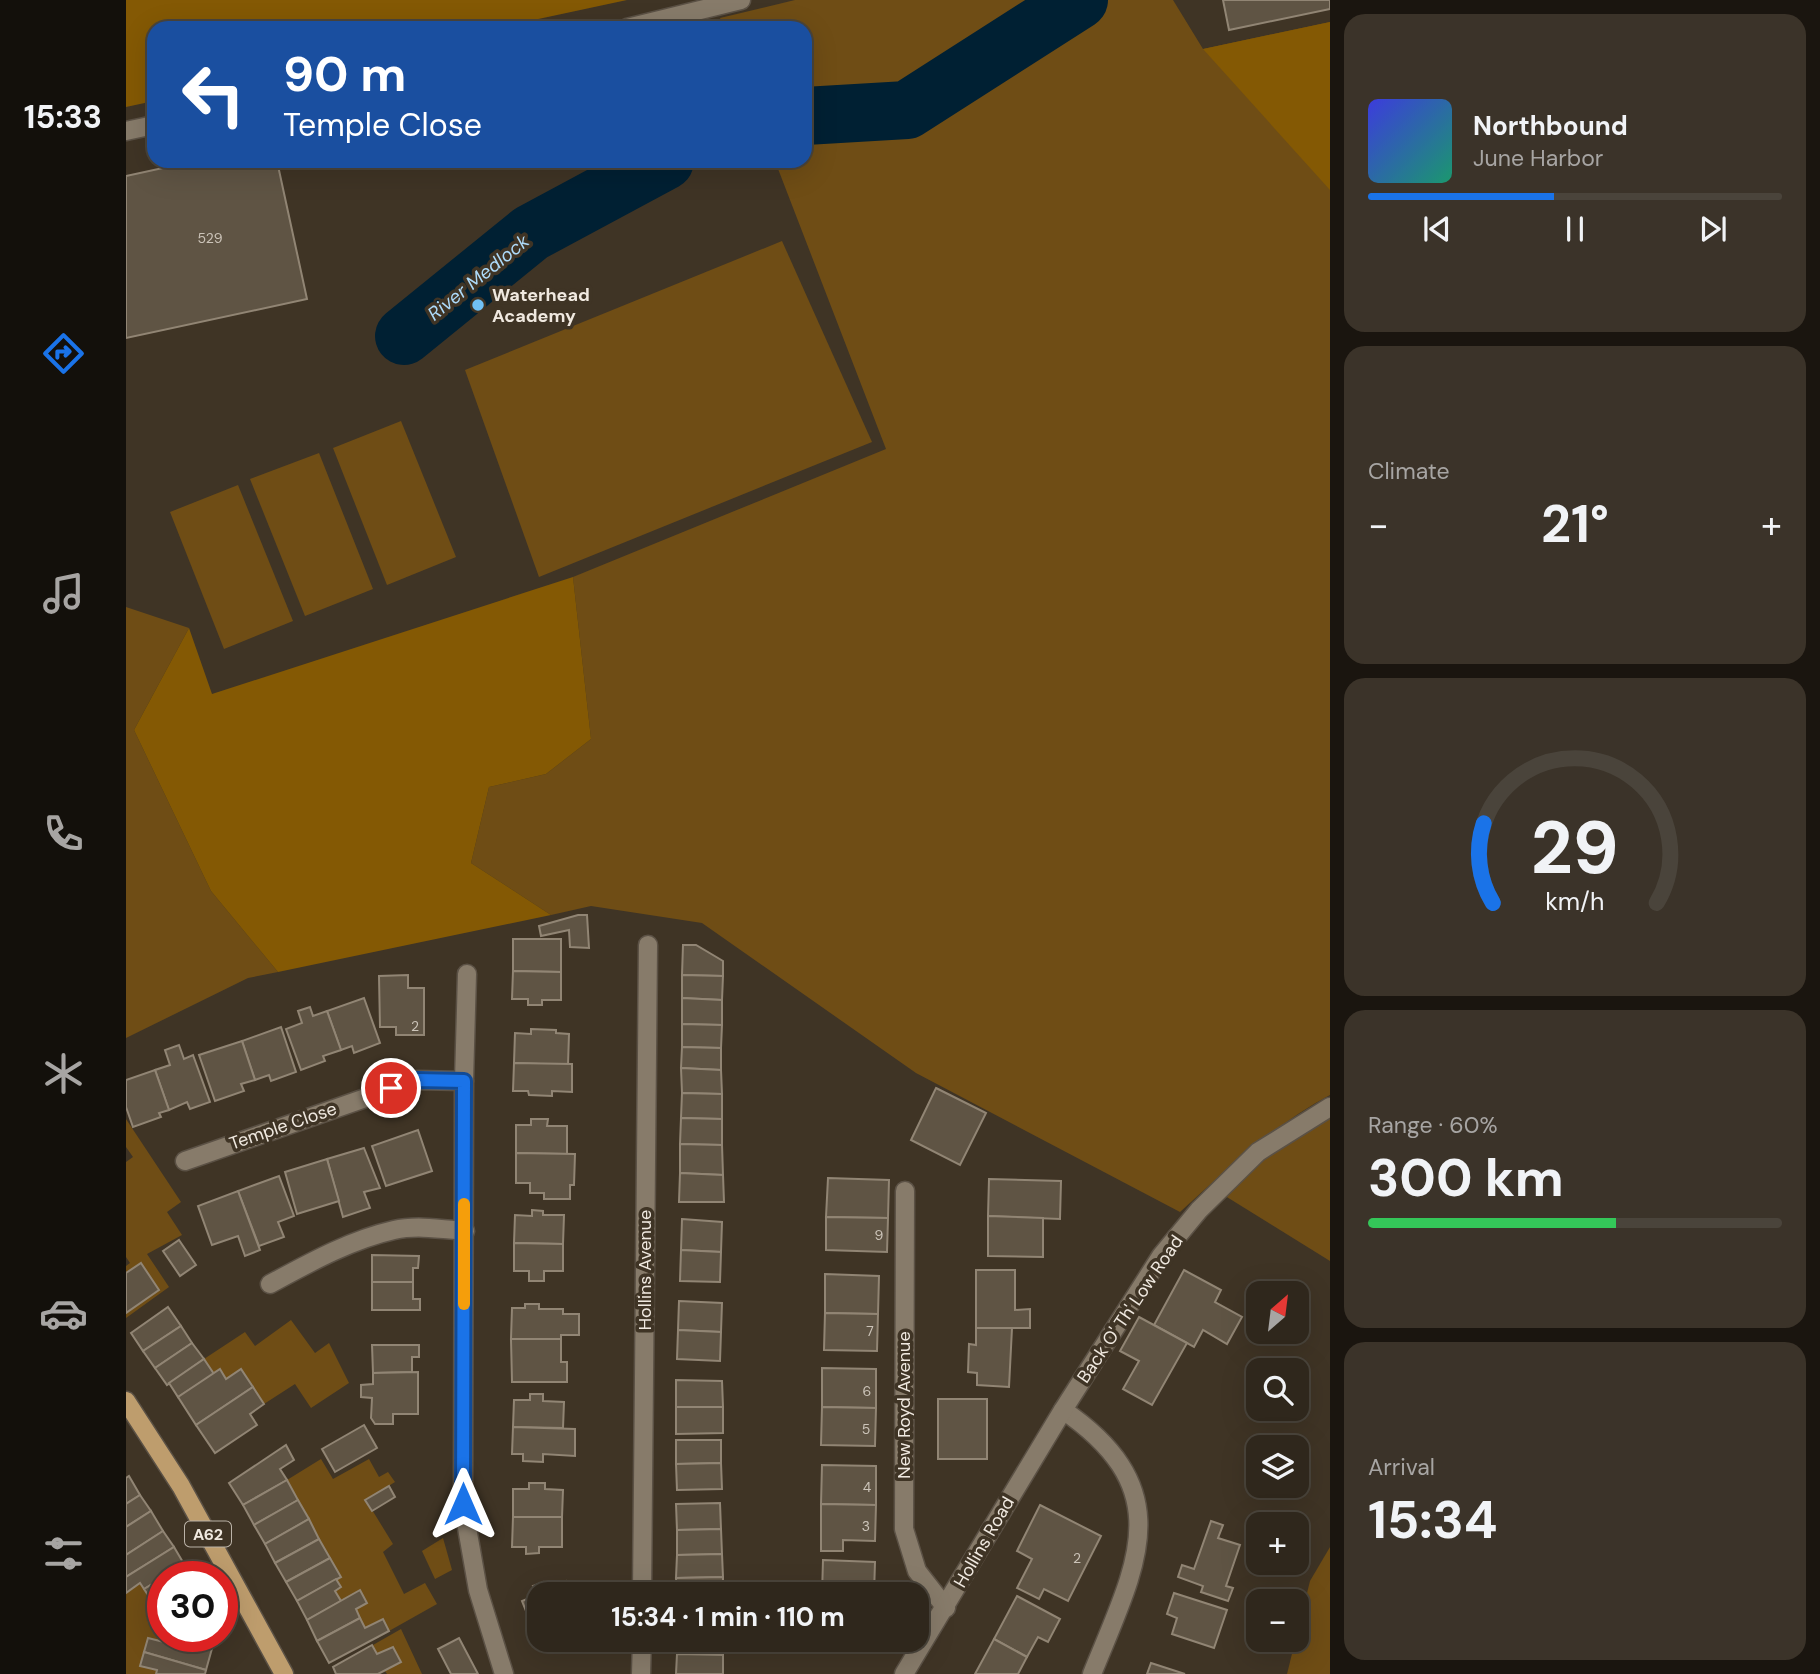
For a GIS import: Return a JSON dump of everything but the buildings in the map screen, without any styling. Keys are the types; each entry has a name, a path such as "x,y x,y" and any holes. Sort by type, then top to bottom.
{"main road":[{"name":"A62","path":"126,1401 181,1486 282,1673"}],"street":[{"path":"656,21 741,0"},
{"path":"126,131 147,126"},
{"name":"Hollins Avenue","path":"642,1582 649,945"},
{"path":"467,974 464,1081 463,1504 478,1590 504,1674"},
{"name":"Temple Close","path":"184,1161 417,1080 464,1081"},
{"name":"Back O' Th' Low Road","path":"1063,1410 1161,1256 1199,1210 1258,1152 1330,1107"},
{"name":"New Royd Avenue","path":"905,1191 904,1529 917,1571 946,1608"},
{"path":"270,1284 330,1253 396,1230 430,1228 465,1231"},
{"path":"1063,1410 1091,1429 1113,1451 1132,1483 1140,1530 1136,1563 1092,1674"},
{"name":"Hollins Road","path":"904,1674 1063,1410"},
{"path":"641,1674 642,1652"}],"shaded area":[{"path":"126,0 627,0 529,21 147,21 147,102 126,107"},
{"path":"795,0 1173,0 1203,49 1330,22 1330,1095 1270,1134 1180,1212 916,1073 702,923 591,906 551,915 471,863 489,787 546,774 591,739 573,577 886,449 778,168 812,168 812,21 721,21 720,18"},
{"path":"1330,22 1330,190 1203,49"},
{"path":"782,241 872,442 539,577 465,370"},
{"path":"401,421 456,557 387,585 333,448"},
{"path":"319,453 373,589 305,616 250,479"},
{"path":"238,485 293,621 224,649 170,512"},
{"path":"573,577 591,739 546,774 489,787 471,863 551,915 278,972 211,891 134,730 189,628 212,694"},
{"path":"126,607 189,628 134,730 211,891 278,972 248,978 126,1038"},
{"path":"1330,1118 1330,1261 1222,1194 1274,1152"},
{"path":"126,1119 181,1202 167,1212 182,1235 147,1254 169,1287 126,1318 126,1313 159,1290 126,1273 126,1266 130,1263 126,1257 126,1162 133,1157 126,1147"},
{"path":"291,1320 315,1353 329,1343 349,1383 311,1408 295,1384 264,1404 241,1369 226,1379 220,1369 214,1374 204,1359 245,1332 255,1346"},
{"path":"321,1459 333,1479 369,1459 379,1477 388,1472 395,1482 366,1500 393,1544 383,1552 404,1594 425,1583 437,1604 389,1631 383,1619 365,1628 356,1609 367,1603 361,1591 341,1601 335,1591 336,1579 340,1576 287,1480"},
{"path":"443,1538 452,1570 435,1579 422,1551"},
{"path":"1330,1547 1330,1674 1287,1674 1292,1652 1309,1652 1310,1581"},
{"path":"140,1583 147,1594 147,1641 140,1665 157,1670 156,1674 126,1674 126,1592"},
{"path":"401,1629 422,1674 387,1674 385,1671 401,1662 393,1647 377,1654 373,1645"}],"waterway":[{"name":"River Medlock","path":"812,116 907,110 1079,0"},
{"name":"River Medlock","path":"404,336 531,233 652,168"}],"slow traffic":[{"path":"464,1204 464,1304"}],"place":[{"name":"Waterhead Academy","path":"478,305"}],"route":[{"path":"391,1088 417,1080 464,1081 463,1504"}]}
